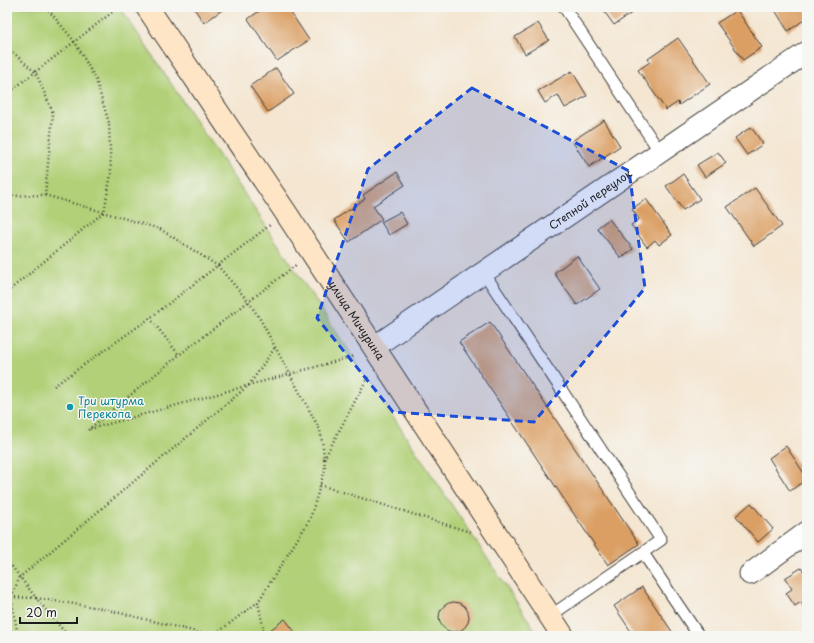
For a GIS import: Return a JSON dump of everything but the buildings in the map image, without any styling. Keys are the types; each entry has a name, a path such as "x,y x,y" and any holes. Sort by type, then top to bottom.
{"main road":[{"name":"улица Мичурина","path":"147,7 312,253 367,351 563,636"}],"street":[{"name":"Степной переулок","path":"367,351 807,52"},
{"path":"750,574 807,532"}],"lane":[{"path":"564,7 660,152"},
{"path":"484,272 662,540 550,616"},
{"path":"643,553 699,636"}],"path":[{"path":"7,292 104,212 111,174 109,123 96,80 75,42 46,7"},
{"path":"7,94 36,73 119,7"},
{"path":"7,47 36,73 52,113 45,195"},
{"path":"7,196 45,195 160,229 218,266 248,301 276,346 291,374 320,430 325,469 310,519 258,602 213,636 100,608 36,598 7,597"},
{"path":"54,386 150,318 286,213"},
{"path":"312,253 179,355 88,430 291,374 367,351"},
{"path":"150,318 179,355"},
{"path":"18,636 11,597 20,576 249,385 276,346"},
{"path":"324,459 370,372"},
{"path":"320,485 471,533"},
{"path":"7,560 68,636"},
{"path":"258,602 265,636"}],"highlighted area":[{"path":"472,88 629,171 645,288 534,422 393,412 317,318 368,169"}],"green space":[{"path":"7,7 120,7 539,636 7,636"}],"place":[{"name":"Три штурма Перекопа","path":"70,407"}]}
